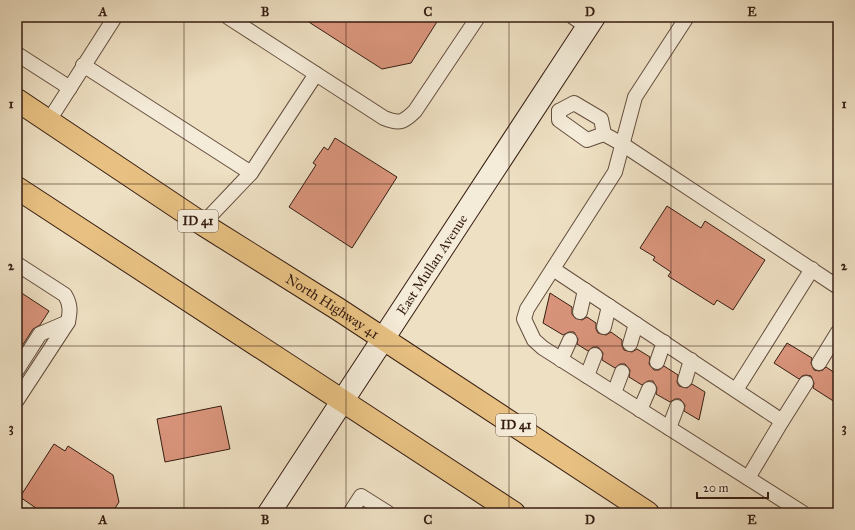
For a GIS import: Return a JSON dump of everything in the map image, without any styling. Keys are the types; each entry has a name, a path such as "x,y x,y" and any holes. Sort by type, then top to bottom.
{"main road":[{"name":"East Mullan Avenue","path":"269,513 540,99 585,20"},
{"name":"North Highway 41","path":"17,100 204,225 332,305 648,513"},
{"path":"17,188 514,513"}],"lane":[{"path":"48,122 115,17"},
{"path":"228,17 384,118 394,122 401,122 407,119 415,111 478,17"},
{"path":"687,17 635,97 615,172 527,309 524,320 534,340 543,348 803,513"},
{"path":"17,54 70,88"},
{"path":"83,65 251,173"},
{"path":"204,225 212,214 251,173 316,74"},
{"path":"540,99 559,111"},
{"path":"559,111 574,103 600,120 604,134 622,144 838,287"},
{"path":"559,111 559,120 587,140 604,134"},
{"path":"17,264 65,296 69,302 70,312 68,322 17,400"},
{"path":"553,269 782,421"},
{"path":"736,390 812,269"},
{"path":"580,312 585,290"},
{"path":"604,327 609,306"},
{"path":"17,370 40,334 68,322"},
{"path":"630,344 636,324"},
{"path":"819,363 838,332"},
{"path":"561,360 570,340"},
{"path":"658,362 664,342"},
{"path":"587,376 594,355"},
{"path":"685,380 691,360"},
{"path":"614,393 622,372"},
{"path":"748,478 806,383"},
{"path":"640,410 649,389"},
{"path":"669,428 677,407"},
{"path":"350,513 361,496 388,513"}],"building":[{"path":"301,17 440,17 411,63 382,69"},
{"path":"335,138 397,177 352,248 289,207 316,165 313,163 324,147 328,150"},
{"path":"667,206 701,228 705,221 765,260 733,310 717,300 714,305 668,276 671,272 653,260 655,257 640,248"},
{"path":"17,290 49,311 40,325 33,329 17,354"},
{"path":"550,293 572,307 572,314 575,318 582,320 587,317 596,323 598,333 606,335 611,332 622,340 624,350 632,352 637,349 650,357 649,364 654,370 659,370 664,366 678,375 677,382 679,386 687,388 692,384 705,392 699,420 684,411 685,405 680,399 675,399 670,402 656,394 657,388 653,381 648,381 642,385 629,377 630,370 625,364 620,364 615,368 602,360 603,353 598,347 593,347 588,351 577,344 578,339 574,332 569,332 563,335 543,323"},
{"path":"787,343 812,358 811,363 814,370 823,370 826,367 838,375 838,404 813,388 814,383 811,376 802,376 799,379 774,363"},
{"path":"221,406 230,449 165,462 157,419"},
{"path":"54,444 65,451 68,446 113,475 119,502 112,513 43,513 20,497"}]}
